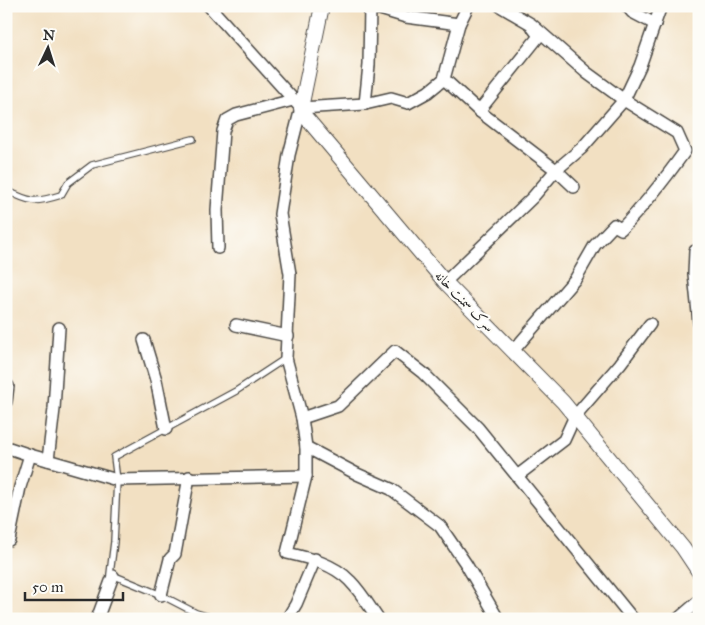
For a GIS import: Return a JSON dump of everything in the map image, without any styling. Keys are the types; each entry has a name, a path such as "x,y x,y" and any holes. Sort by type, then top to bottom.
{"street":[{"path":"209,6 297,104"},
{"path":"322,6 297,104 280,214 290,274 286,358 302,418 306,447 306,476 287,553 315,559 339,572 350,581 378,619"},
{"path":"365,104 369,65 370,6 406,17 459,24"},
{"path":"218,248 217,210 223,131 227,120 236,115 297,104 365,104 391,98 408,104 428,92 444,79 459,24 468,6"},
{"path":"500,6 531,24 587,73 624,100 677,133 686,151 658,189 638,211 620,229 614,225 595,245 576,278 514,351"},
{"path":"628,6 632,12 655,24"},
{"path":"445,282 534,198 556,170 582,148 624,100 640,66 661,6"},
{"path":"479,111 539,36 531,24"},
{"path":"444,79 479,111 556,170 574,187"},
{"name":"سرک سمنت خانه","path":"297,104 303,114 445,282 575,416 683,548 699,572"},
{"path":"695,252 694,274 699,322"},
{"path":"517,476 564,440 575,416 620,364 650,324"},
{"path":"236,325 288,336"},
{"path":"48,460 54,410 59,328"},
{"path":"144,340 156,380 166,429"},
{"path":"302,418 338,406 395,351 423,373 478,428 632,619"},
{"path":"6,402 8,386"},
{"path":"6,446 30,455 117,480 306,476"},
{"path":"306,447 356,474 391,489 440,526 466,564 498,619"},
{"path":"9,540 20,487 30,455"},
{"path":"161,595 170,559 175,554 189,477"},
{"path":"287,619 296,604 315,559"},
{"path":"97,619 113,576"},
{"path":"678,619 699,601"}],"lane":[{"path":"6,190 24,199 40,202 61,195 68,183 92,165 193,139"},
{"path":"216,619 196,613 161,595 110,574 114,542 117,480 114,457 236,391 286,358"}]}
